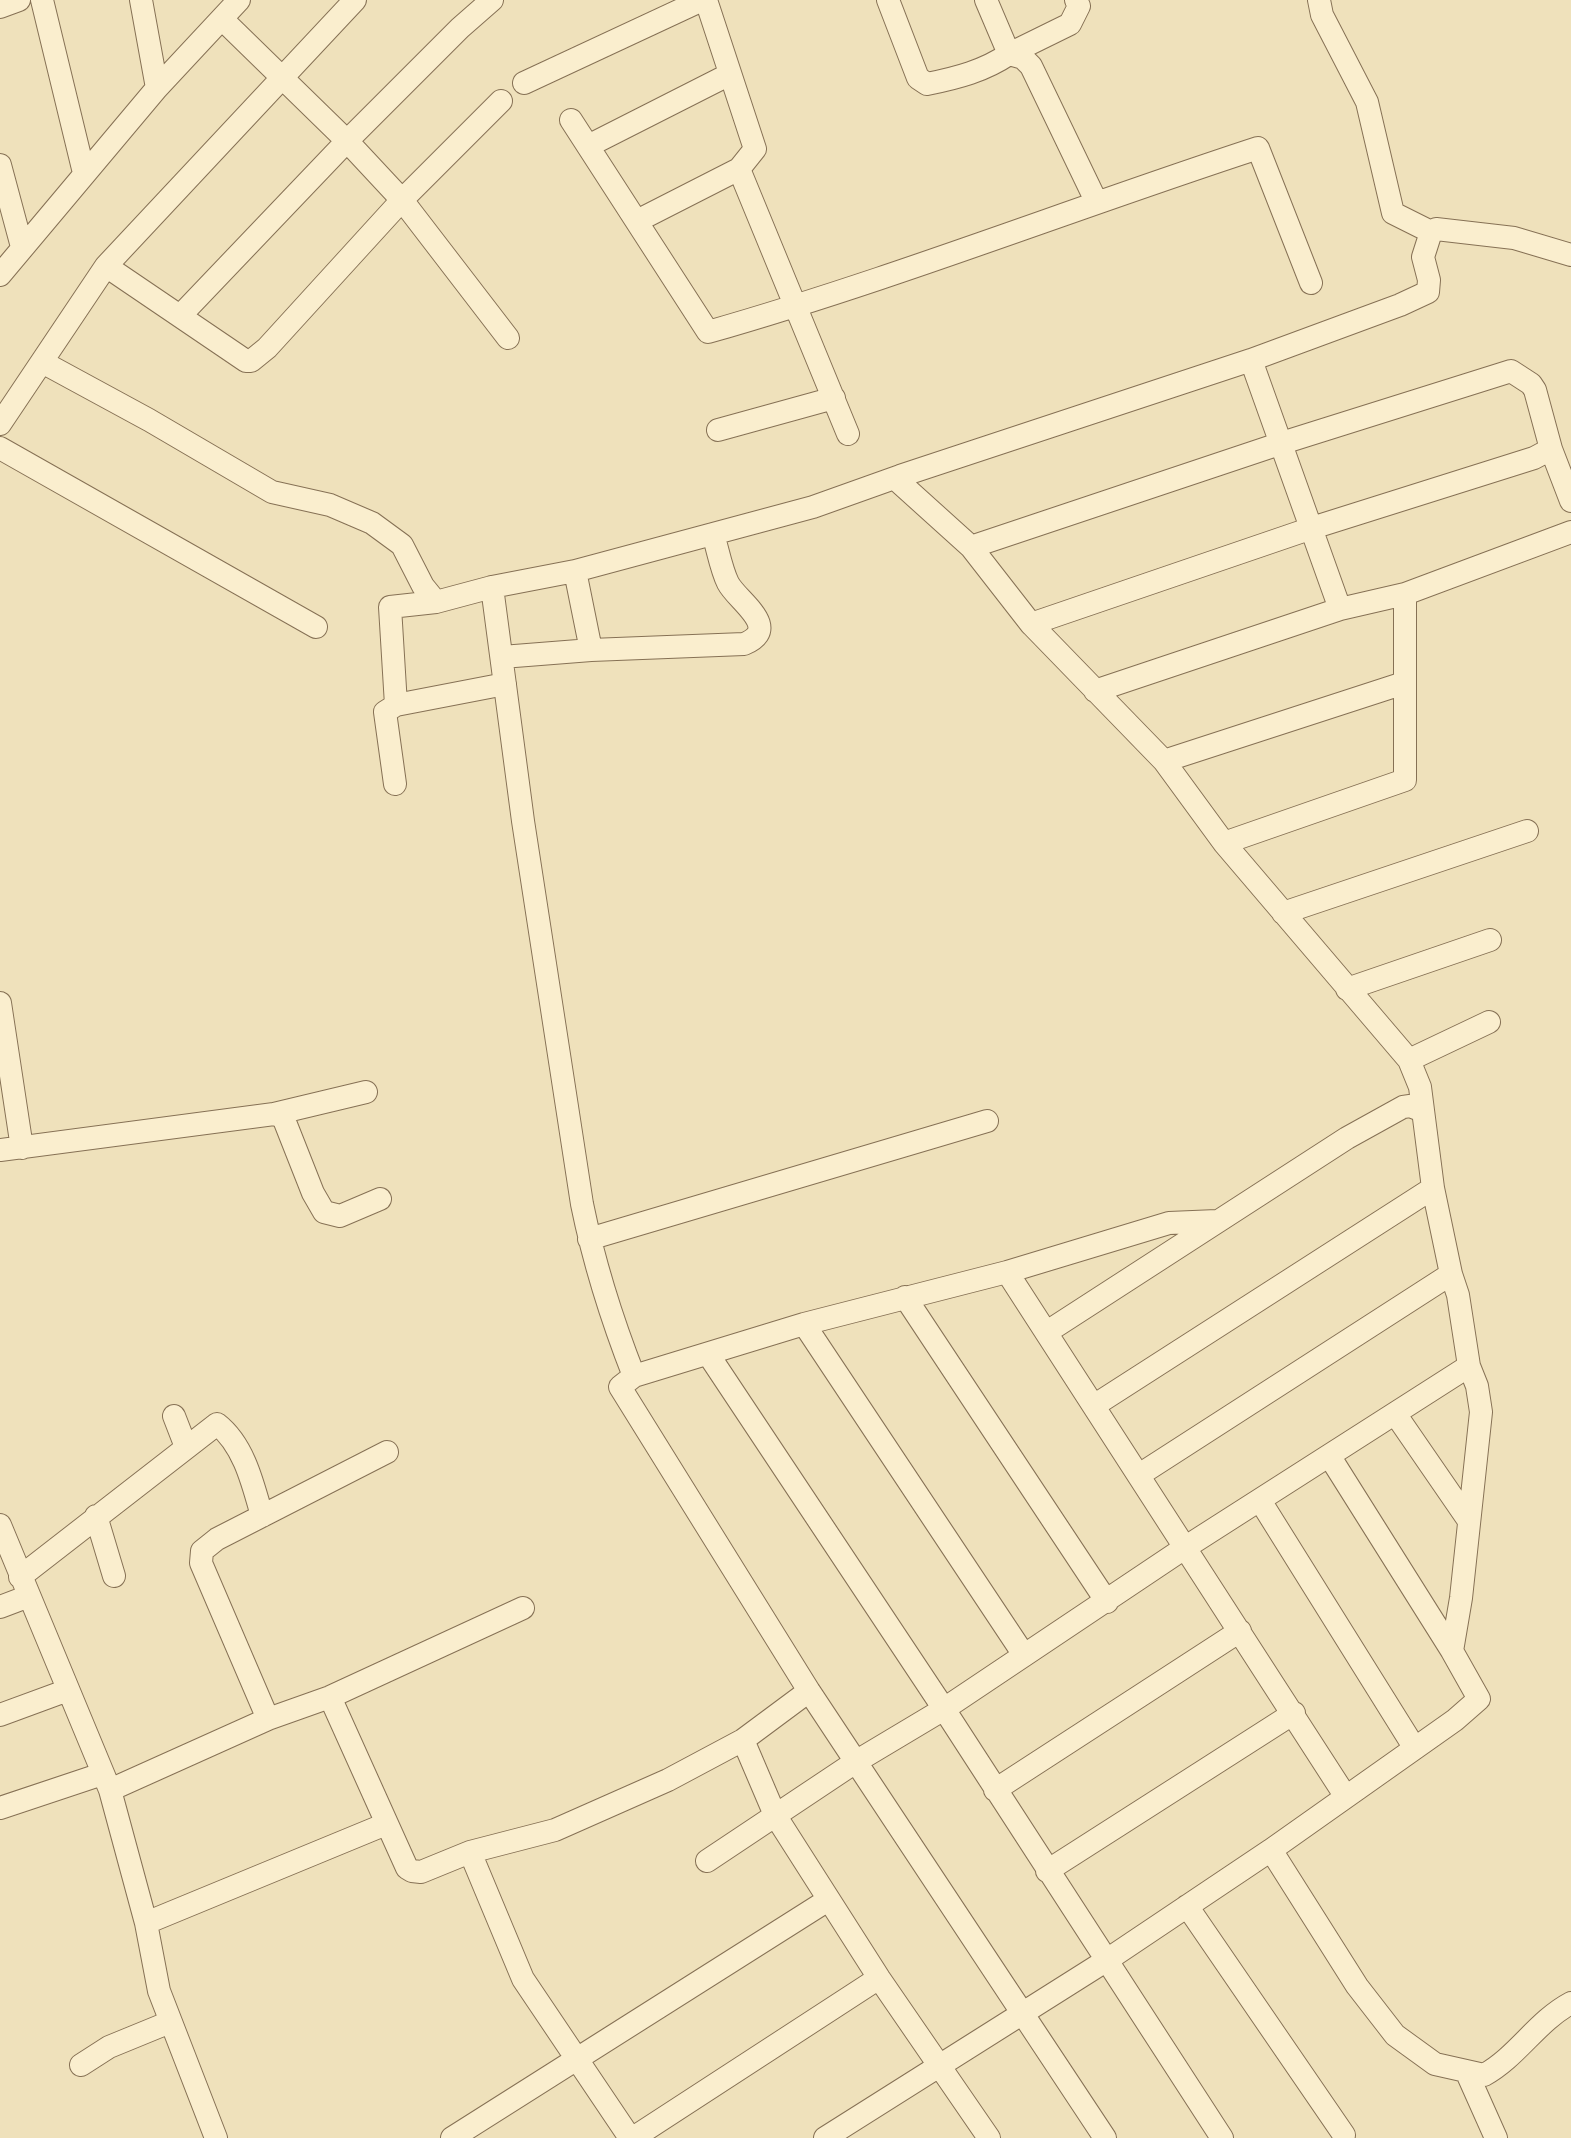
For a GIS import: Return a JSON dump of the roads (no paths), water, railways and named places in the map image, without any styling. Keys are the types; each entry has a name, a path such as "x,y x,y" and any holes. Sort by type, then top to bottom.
{"street":[{"path":"0,7 19,0"},
{"path":"42,0 84,173"},
{"path":"141,0 157,88"},
{"path":"0,275 157,88 239,0"},
{"path":"0,424 44,363 106,266 284,79 355,0"},
{"path":"180,316 346,141 460,28 492,0"},
{"path":"524,83 704,0 755,149 739,169 637,221"},
{"path":"888,0 918,78 927,84 966,76 994,65 1009,54 1070,24 1078,6 1076,0"},
{"path":"986,0 1009,54"},
{"path":"1319,0 1322,15 1367,102 1393,213 1431,232"},
{"path":"222,19 346,141 402,200 508,338"},
{"path":"1009,54 1023,58 1030,66 1096,201"},
{"path":"588,146 730,74"},
{"path":"106,266 246,361 251,361 267,348 402,200 501,101"},
{"path":"571,120 708,332 796,307 1096,201 1258,148 1311,283"},
{"path":"0,165 22,247"},
{"path":"739,169 848,434"},
{"path":"396,705 390,607 436,602 492,587 575,571 813,507 1251,360 1400,305 1428,292 1429,280 1423,257 1431,232 1439,228 1514,238 1571,255"},
{"path":"1251,360 1340,609"},
{"path":"44,363 150,420 272,492 330,504 372,523 402,545 423,586 436,602"},
{"path":"970,547 1282,443 1511,371 1531,384 1535,390 1551,449 1571,501"},
{"path":"718,430 834,398"},
{"path":"0,448 316,627"},
{"path":"1031,624 1312,528 1534,458 1551,449"},
{"path":"900,476 899,482 970,547 1031,624 1164,761 1224,843 1409,1060 1420,1087 1433,1188 1451,1274 1458,1295 1469,1366 1477,1386 1480,1412 1452,1651"},
{"path":"1095,691 1340,609 1406,594 1571,532"},
{"path":"502,657 750,642 758,633 760,623 744,599 727,582 713,534"},
{"path":"575,571 591,650"},
{"path":"492,587 523,821 589,1239 616,1332 634,1376"},
{"path":"1224,843 1404,781 1406,778 1404,683 1406,594"},
{"path":"1164,761 1404,683"},
{"path":"395,784 385,712 396,705 505,684"},
{"path":"1283,913 1527,831"},
{"path":"1347,989 1490,940"},
{"path":"0,1002 11,1149 274,1114 366,1092"},
{"path":"1409,1060 1490,1022"},
{"path":"1047,1332 1347,1138 1395,1111 1410,1106 1423,1111"},
{"path":"274,1114 283,1117 313,1193 324,1212 340,1216 380,1199"},
{"path":"589,1239 987,1122"},
{"path":"1095,1405 1433,1188"},
{"path":"1105,2138 809,1691 620,1391 620,1385 634,1376 804,1324 1007,1272 1169,1223 1217,1221"},
{"path":"1007,1272 1294,1713 1346,1797"},
{"path":"1139,1475 1451,1274"},
{"path":"906,1297 1107,1602"},
{"path":"804,1324 1024,1655"},
{"path":"708,1354 944,1709 1222,2138"},
{"path":"707,1861 857,1761 944,1709 1186,1547 1260,1502 1469,1366"},
{"path":"1396,1415 1468,1521"},
{"path":"174,1416 186,1447"},
{"path":"0,1607 25,1586 96,1516 217,1424 228,1432 238,1448 262,1516"},
{"path":"268,1719 201,1563 202,1551 217,1539 387,1452"},
{"path":"825,2138 1107,1960 1346,1797 1478,1701 1479,1695 1330,1457"},
{"path":"1260,1502 1414,1747"},
{"path":"96,1516 114,1576"},
{"path":"0,1525 106,1782 146,1923 159,1992 216,2138"},
{"path":"0,1808 106,1782 330,1697 523,1608"},
{"path":"995,1790 1240,1631"},
{"path":"0,1715 68,1690"},
{"path":"330,1697 386,1824 412,1871 421,1872 470,1852 555,1830 668,1780 743,1740 809,1691"},
{"path":"1047,1871 1294,1713"},
{"path":"743,1740 775,1815 879,1978 989,2138"},
{"path":"146,1923 386,1824"},
{"path":"1270,1850 1357,1986 1395,2035 1435,2064 1484,2075 1499,2066 1547,2020 1571,2003"},
{"path":"470,1852 523,1979 579,2058 631,2138 879,1978"},
{"path":"452,2138 828,1900"},
{"path":"1187,1906 1344,2135"},
{"path":"81,2065 109,2047 170,2022"},
{"path":"1467,2073 1496,2138"}]}
